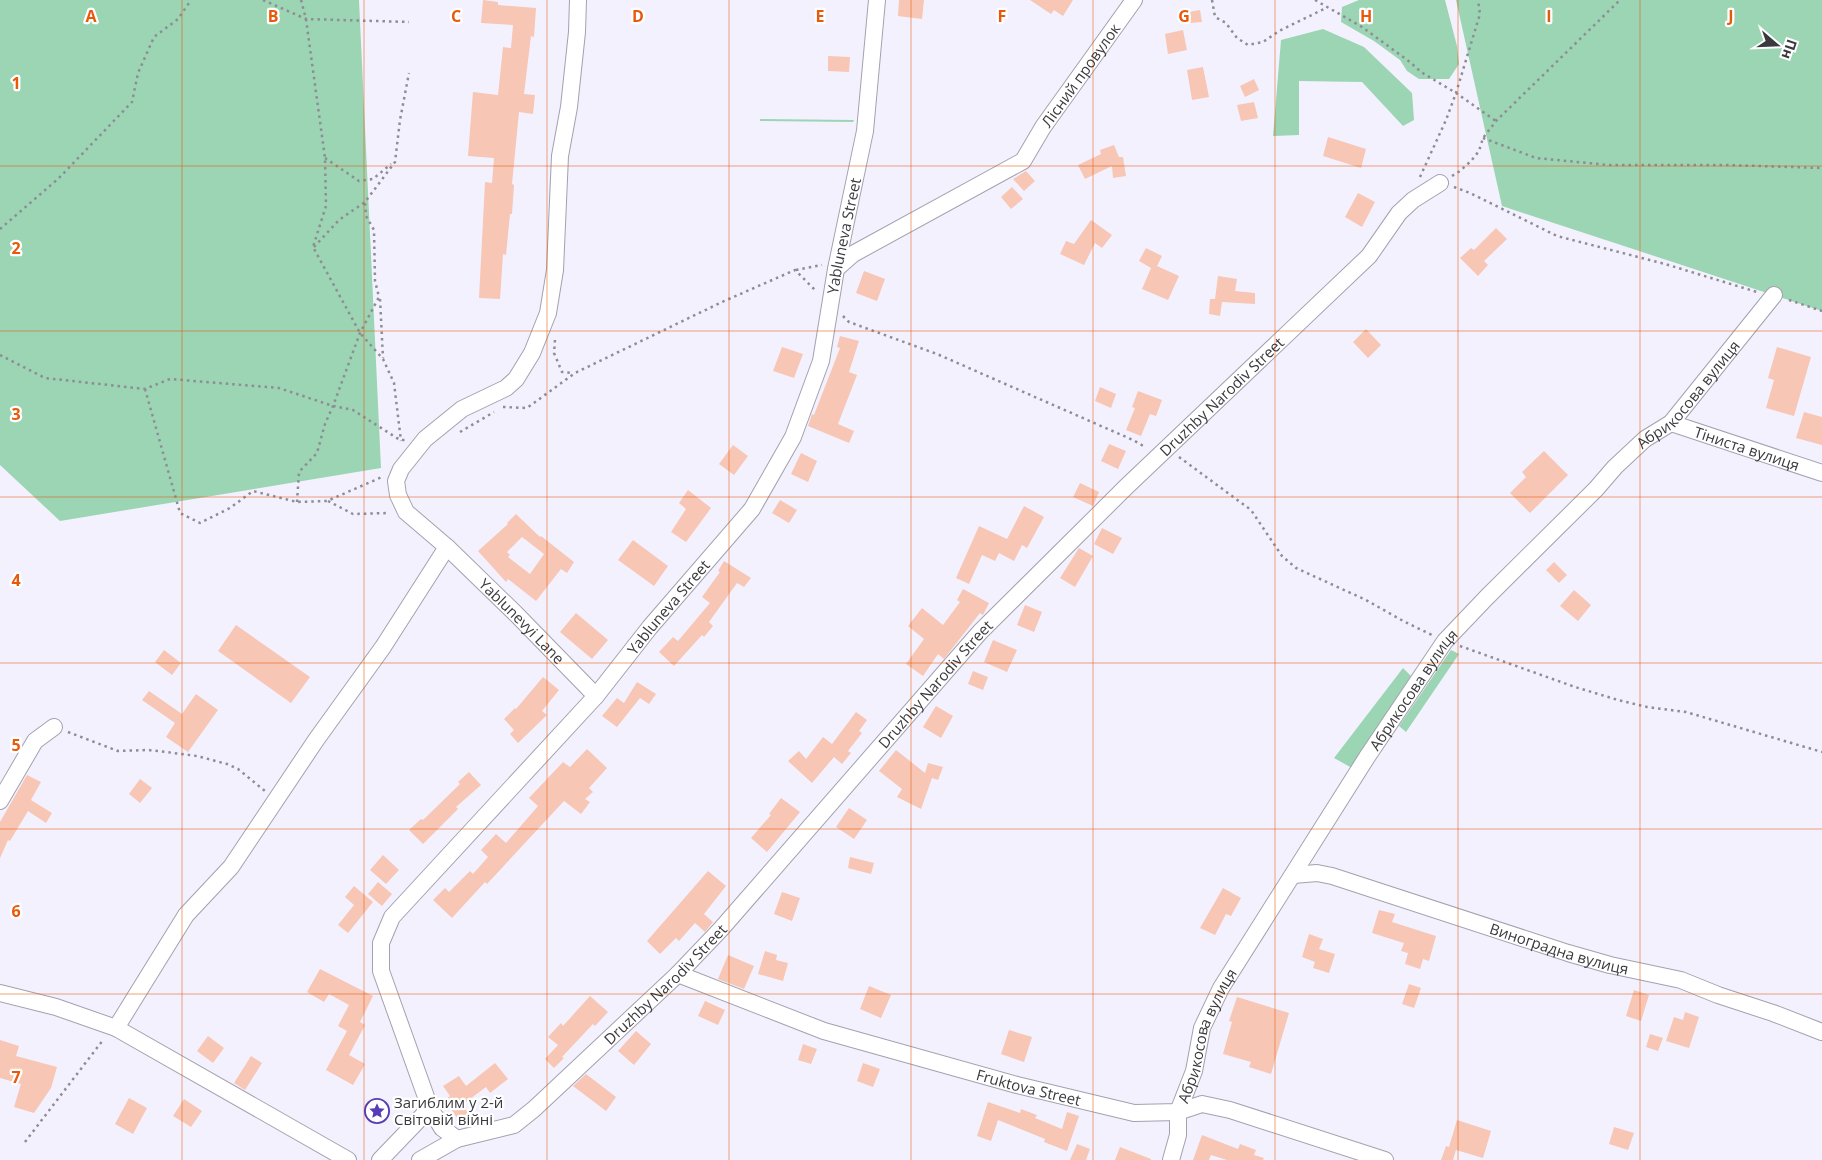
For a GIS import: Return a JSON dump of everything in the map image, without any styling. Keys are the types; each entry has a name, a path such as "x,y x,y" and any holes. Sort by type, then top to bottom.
{"street":[{"path":"406,512 398,495 396,481 402,469 425,439 462,409 506,388 516,379 532,353 548,313 555,270 560,156 569,107 574,48 578,32 578,0"},
{"name":"Yabluneva Street","path":"457,1140 442,1128 430,1108 381,971 380,943 392,917 596,696 650,627 752,510 793,437 821,361 837,265 865,131 877,0"},
{"name":"Лісний провулок","path":"837,265 1023,161 1043,126 1134,0"},
{"name":"Druzhby Narodiv Street","path":"421,1160 457,1140 514,1125 534,1109 678,974 721,929 980,632 1165,451 1370,256 1399,213 1413,200 1440,183"},
{"name":"Абрикосова вулиця","path":"1171,1160 1178,1135 1178,1112 1194,1071 1202,1028 1220,988 1367,756 1445,641 1596,489 1615,467 1645,440 1671,423 1774,295"},
{"name":"Тіниста вулиця","path":"1671,423 1822,473"},
{"name":"Yablunevyi Lane","path":"406,512 447,547 596,696"},
{"path":"116,1028 186,915 231,867 383,647 447,547"},
{"path":"0,801 35,741 54,727"},
{"name":"Виноградна вулиця","path":"1293,875 1317,873 1332,876 1568,953 1610,965 1681,980 1718,996 1773,1013 1822,1032"},
{"name":"Fruktova Street","path":"678,974 824,1031 999,1080 1134,1113 1178,1112 1202,1104 1230,1110 1385,1160"},
{"path":"0,993 56,1006 116,1028 348,1160"},
{"path":"380,1160 430,1108"}],"path":[{"path":"0,229 58,178 132,102 138,73 154,38 178,19 191,0"},
{"path":"263,0 306,19 409,22"},
{"path":"144,388 180,513 200,522 230,508 253,491 297,502 327,501 402,469 406,454 400,440 394,382 383,359 360,333 313,248 326,206 324,158 306,19 301,0"},
{"path":"1212,0 1214,17 1226,23 1237,38 1248,44 1263,42 1279,31 1328,7"},
{"path":"1315,0 1362,26 1421,72 1456,93 1496,121"},
{"path":"1413,200 1422,171 1446,120 1456,93 1480,14 1478,0"},
{"path":"1440,183 1460,171 1471,161 1479,151 1483,138 1496,121 1620,0"},
{"path":"313,248 339,220 365,202 395,162 400,120 409,73"},
{"path":"1483,138 1536,158 1609,165 1727,165 1822,168"},
{"path":"324,158 359,181 373,179 395,162"},
{"path":"1440,183 1470,193 1557,236 1665,264 1752,291"},
{"path":"365,202 366,216 374,230 375,282 380,297 383,359"},
{"path":"502,407 527,408 575,373 722,302 795,270 837,265"},
{"path":"795,270 850,322 937,354 1133,440 1165,451 1204,474 1241,505 1251,510 1282,556 1296,568 1366,600 1405,622 1445,641 1575,687 1618,700 1647,707 1686,712 1822,752"},
{"path":"1774,295 1822,311"},
{"path":"297,502 299,472 317,453 325,424 360,333 380,297"},
{"path":"555,339 554,353 562,372 575,373"},
{"path":"0,356 45,378 144,388 170,379 278,388 333,406 353,410 400,440 425,439"},
{"path":"453,433 463,431 494,412"},
{"path":"327,501 353,514 406,512"},
{"path":"54,727 118,751 148,750 166,752 197,756 227,764 238,769 276,800"},
{"path":"25,1142 98,1044 116,1028"}],"green space":[{"path":"0,0 359,0 381,468 60,521 0,465"},
{"path":"1359,0 1445,0 1457,46 1459,64 1449,79 1419,79 1407,71 1400,60 1374,41 1341,22 1342,7"},
{"path":"1456,0 1822,0 1822,311 1502,206"},
{"path":"1323,29 1364,47 1412,93 1414,120 1403,126 1362,82 1299,81 1299,135 1273,136 1281,40"},
{"path":"760,119 854,120 853,122 760,121"},
{"path":"1451,650 1459,654 1406,732 1399,726"},
{"path":"1403,668 1411,676 1352,768 1334,758"}],"building":[{"path":"483,0 498,2 498,5 536,8 534,37 531,36 524,94 535,95 533,114 519,112 512,184 514,185 512,214 510,214 506,255 503,254 500,299 479,298 485,182 492,183 494,158 468,156 473,92 498,95 503,47 511,48 513,25 481,23"},
{"path":"899,0 924,0 922,19 898,16"},
{"path":"1030,0 1073,0 1063,16 1054,10 1051,14"},
{"path":"1200,10 1202,22 1190,23 1189,12"},
{"path":"1183,30 1187,50 1168,54 1165,34"},
{"path":"828,56 850,57 849,72 828,71"},
{"path":"1203,67 1209,97 1192,100 1187,70"},
{"path":"1254,79 1259,90 1245,97 1240,86"},
{"path":"1254,102 1258,118 1241,121 1237,105"},
{"path":"1328,137 1366,149 1361,168 1323,156"},
{"path":"1114,145 1119,157 1123,157 1126,176 1113,178 1112,166 1085,179 1078,165 1101,154 1100,150"},
{"path":"1026,171 1035,181 1024,191 1013,179"},
{"path":"1012,187 1023,199 1011,209 1001,197"},
{"path":"1358,193 1375,202 1362,227 1345,217"},
{"path":"1091,220 1112,235 1102,248 1095,243 1084,265 1060,254 1066,241 1074,244"},
{"path":"1496,228 1507,239 1484,261 1488,265 1478,276 1460,258 1471,248 1474,250"},
{"path":"1146,248 1162,256 1157,266 1179,276 1168,300 1142,289 1151,268 1139,261"},
{"path":"864,271 885,279 877,301 856,293"},
{"path":"1218,276 1237,279 1235,291 1255,293 1255,304 1222,302 1220,316 1209,314 1210,299 1215,299"},
{"path":"1366,329 1381,345 1368,358 1353,342"},
{"path":"840,336 859,341 849,372 857,375 838,424 854,431 849,443 808,426 840,348 837,347"},
{"path":"782,347 803,354 794,378 773,371"},
{"path":"1777,347 1811,357 1794,416 1766,408 1774,380 1768,378"},
{"path":"1100,387 1116,394 1111,408 1095,401"},
{"path":"1138,391 1162,400 1156,416 1150,414 1141,436 1126,430 1135,408 1132,407"},
{"path":"1804,412 1822,417 1822,445 1796,438"},
{"path":"1109,444 1126,451 1118,469 1101,461"},
{"path":"733,445 748,456 734,475 719,464"},
{"path":"1544,451 1568,475 1530,513 1510,493 1526,477 1522,472"},
{"path":"801,453 817,461 808,482 791,474"},
{"path":"1080,483 1099,492 1093,506 1073,497"},
{"path":"688,490 711,508 686,542 671,532 686,509 679,503"},
{"path":"780,500 797,510 789,523 772,513"},
{"path":"1024,506 1044,517 1027,548 1022,545 1014,561 999,553 995,561 982,555 969,584 956,578 979,526 1007,539"},
{"path":"516,514 540,537 574,562 567,573 561,569 536,601 508,579 506,582 478,551","holes":["522,537 544,554 530,574 508,557 510,555 507,552"]},
{"path":"1102,528 1122,538 1113,554 1094,544"},
{"path":"633,540 668,566 654,586 618,560"},
{"path":"1079,548 1093,556 1075,587 1060,578"},
{"path":"724,561 751,578 744,587 737,583 709,622 713,626 704,637 702,635 674,666 659,652 673,637 678,641 710,603 702,597 720,572 718,571"},
{"path":"1554,562 1567,575 1559,583 1546,570"},
{"path":"963,589 989,603 983,615 980,613 944,659 938,654 923,676 906,664 924,639 908,626 922,608 943,625 960,602 957,600"},
{"path":"1574,590 1591,605 1578,621 1560,606"},
{"path":"1025,605 1042,612 1034,632 1017,625"},
{"path":"576,613 608,640 592,659 560,632"},
{"path":"236,625 310,677 291,703 218,651"},
{"path":"993,640 1017,650 1007,672 984,662"},
{"path":"164,650 181,663 172,675 155,662"},
{"path":"973,671 988,677 983,690 968,684"},
{"path":"543,677 559,690 542,711 547,715 518,743 510,734 514,730 504,719 516,709"},
{"path":"637,682 656,694 649,704 640,698 617,727 602,716 617,698 624,703"},
{"path":"149,691 182,714 196,694 218,710 188,752 166,737 175,723 142,700"},
{"path":"936,706 953,716 941,738 923,727"},
{"path":"856,712 867,720 859,731 862,733 848,751 851,753 842,764 834,757 812,783 788,761 799,751 806,759 823,737 832,744"},
{"path":"587,749 607,768 589,788 593,792 585,799 590,802 581,814 564,801 487,884 485,882 452,918 433,900 445,888 449,892 470,871 473,874 488,857 481,850 496,834 506,843 538,806 529,798 563,762 570,767"},
{"path":"896,750 925,773 928,763 943,767 938,780 932,778 921,809 897,797 902,789 879,771"},
{"path":"469,772 481,785 456,807 458,809 423,844 409,830 421,819 423,820 460,784 458,782"},
{"path":"27,775 41,782 31,800 52,813 46,823 28,811 10,841 8,840 0,858 0,822"},
{"path":"140,779 152,788 140,803 129,794"},
{"path":"781,798 800,812 767,852 751,838 771,815 769,814"},
{"path":"849,808 867,820 854,839 836,827"},
{"path":"383,855 399,870 386,884 370,870"},
{"path":"850,857 874,863 871,874 848,868"},
{"path":"708,871 726,886 704,914 713,922 705,932 695,923 679,941 676,938 660,954 647,941"},
{"path":"378,882 392,894 382,906 368,894"},
{"path":"354,886 373,902 348,933 338,925 354,905 345,897"},
{"path":"1223,888 1241,898 1231,916 1226,914 1215,935 1200,928"},
{"path":"782,892 800,898 792,921 774,914"},
{"path":"1379,910 1395,914 1392,922 1436,936 1429,961 1423,959 1420,969 1405,964 1408,953 1401,951 1404,943 1372,933"},
{"path":"1309,934 1323,939 1319,949 1335,954 1329,973 1313,968 1315,962 1302,957"},
{"path":"765,951 777,955 776,960 788,963 783,981 758,974"},
{"path":"728,955 754,966 744,989 718,979"},
{"path":"320,969 373,996 360,1022 365,1025 349,1055 365,1064 353,1085 326,1070 347,1031 338,1026 349,1005 329,994 324,1002 307,992"},
{"path":"1409,984 1421,988 1414,1008 1402,1004"},
{"path":"869,986 891,995 881,1018 860,1009"},
{"path":"1634,990 1649,995 1641,1021 1626,1016"},
{"path":"590,996 608,1012 595,1026 593,1024 554,1068 545,1059 558,1045 548,1037 561,1023 563,1026"},
{"path":"1237,997 1289,1013 1271,1074 1249,1067 1251,1062 1223,1054 1232,1022 1229,1021"},
{"path":"705,1001 725,1010 718,1025 698,1016"},
{"path":"1685,1012 1699,1017 1689,1048 1666,1041 1674,1017 1683,1020"},
{"path":"1009,1030 1032,1037 1024,1062 1001,1054"},
{"path":"636,1031 651,1044 634,1065 618,1051"},
{"path":"1650,1034 1663,1038 1658,1051 1646,1047"},
{"path":"208,1036 224,1048 213,1063 197,1051"},
{"path":"0,1040 19,1046 16,1056 57,1067 51,1088 34,1113 14,1107 21,1084 0,1078"},
{"path":"803,1044 817,1049 811,1064 798,1060"},
{"path":"251,1056 262,1063 245,1090 234,1083"},
{"path":"495,1063 508,1079 490,1093 486,1087 462,1105 476,1123 463,1127 445,1100 450,1096 443,1086 459,1076 466,1086"},
{"path":"863,1063 880,1069 873,1087 857,1081"},
{"path":"586,1074 616,1097 606,1111 573,1086"},
{"path":"129,1098 147,1108 133,1134 115,1124"},
{"path":"184,1099 202,1111 191,1127 173,1116"},
{"path":"988,1102 1020,1113 1021,1109 1037,1115 1035,1118 1062,1129 1067,1112 1079,1116 1067,1151 1044,1142 1045,1139 998,1120 991,1141 977,1136"},
{"path":"1457,1120 1491,1131 1483,1158 1456,1150 1453,1160 1441,1160 1446,1146 1449,1147"},
{"path":"1614,1127 1634,1133 1628,1150 1609,1144"},
{"path":"1202,1135 1238,1149 1240,1144 1256,1150 1254,1155 1264,1158 1263,1160 1227,1160 1211,1155 1209,1160 1193,1160"},
{"path":"1077,1144 1090,1149 1086,1160 1070,1160"},
{"path":"1120,1147 1151,1159 1151,1160 1115,1160"}],"place":[{"name":"Загиблим у 2-й Світовій війні","path":"377,1111"}]}
